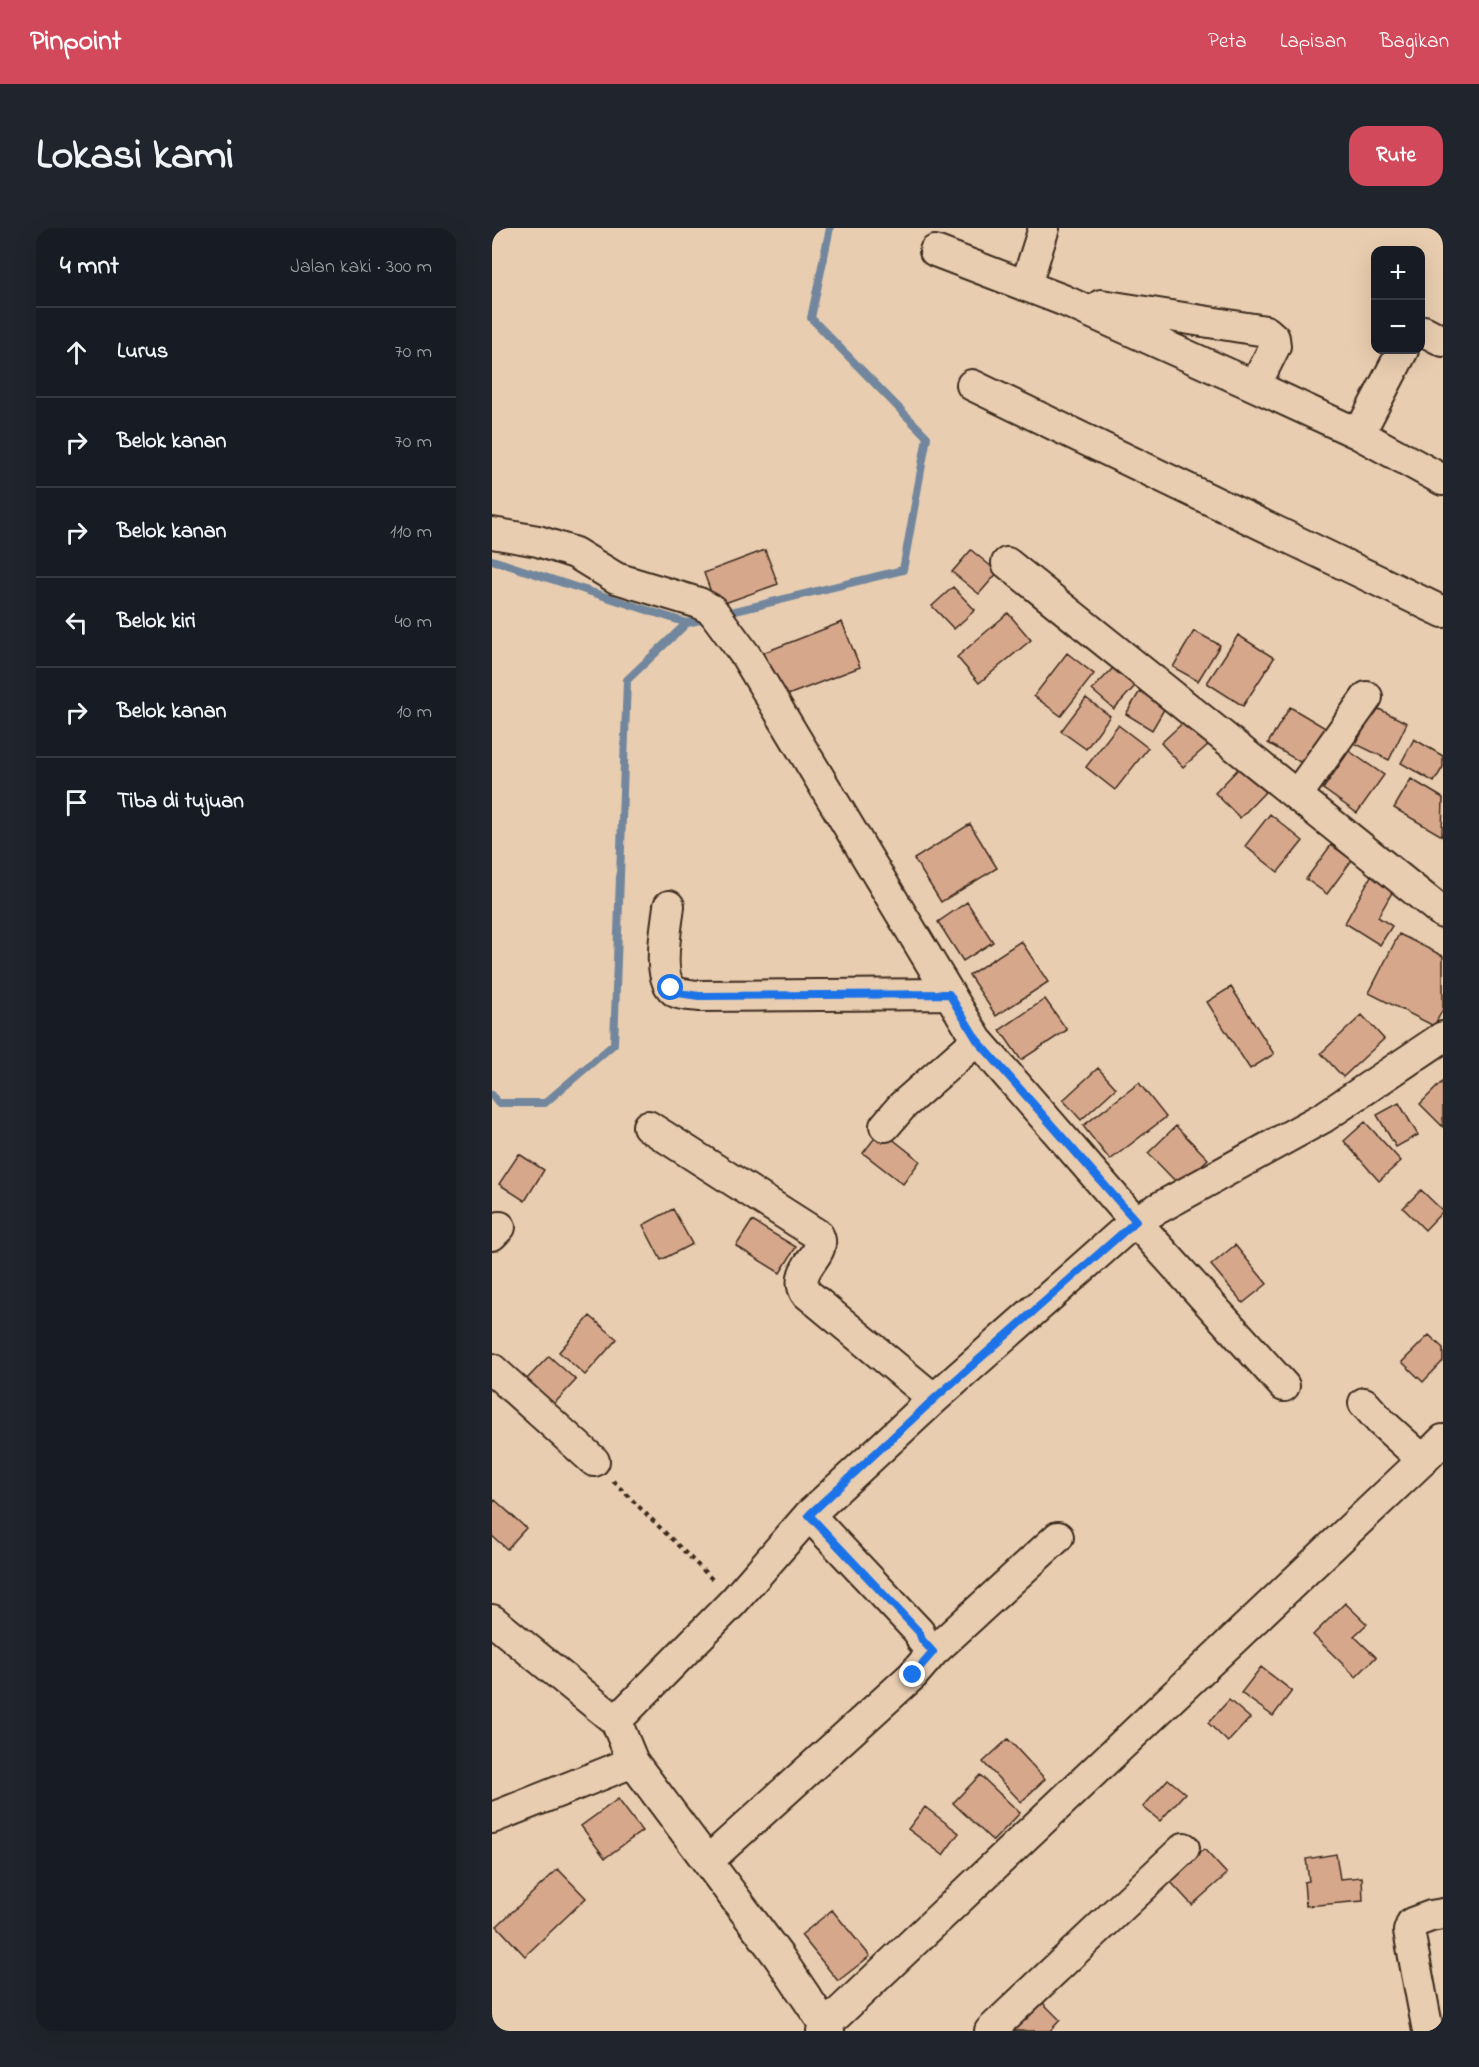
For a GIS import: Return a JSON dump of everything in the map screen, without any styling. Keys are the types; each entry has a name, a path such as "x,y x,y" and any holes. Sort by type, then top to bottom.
{"street":[{"path":"1026,285 1044,228"},
{"path":"935,251 1063,300 1255,386 1359,434 1443,480"},
{"path":"1063,300 1266,331 1274,338 1275,346 1255,386"},
{"path":"1425,332 1443,341"},
{"path":"1359,434 1401,354"},
{"path":"972,385 1443,612"},
{"path":"492,533 537,541 574,553 616,578 699,603 712,610 746,656 977,1040 1284,1386"},
{"path":"1007,563 1443,913"},
{"path":"1297,795 1367,697"},
{"path":"669,906 664,972 671,988 678,993 699,996 949,994"},
{"path":"616,1720 734,1601 809,1515 934,1399 1136,1221 1324,1117 1443,1037"},
{"path":"885,1126 902,1106 977,1040"},
{"path":"648,1126 818,1235 819,1248 802,1276 805,1292 934,1399"},
{"path":"492,1369 594,1461"},
{"path":"492,1620 616,1720 633,1762 779,1957 825,2030 1433,1450 1381,1422 1364,1403"},
{"path":"809,1515 919,1632 922,1640 933,1652"},
{"path":"708,1861 913,1675 933,1652 1058,1537"},
{"path":"492,1818 633,1762"},
{"path":"990,2031 1184,1848"},
{"path":"1428,2031 1409,1931 1412,1923 1443,1914"}],"path":[{"path":"594,1461 734,1601"}],"building":[{"path":"765,550 778,584 716,606 704,573"},
{"path":"971,550 998,572 979,594 952,572"},
{"path":"953,587 975,610 954,629 932,606"},
{"path":"1008,613 1031,640 979,683 957,657"},
{"path":"842,622 860,667 780,698 763,653"},
{"path":"1194,631 1220,645 1198,681 1173,667"},
{"path":"1238,635 1274,658 1243,706 1207,683"},
{"path":"1067,653 1094,674 1061,716 1034,696"},
{"path":"1114,667 1135,686 1114,709 1092,690"},
{"path":"1140,691 1166,706 1152,730 1126,714"},
{"path":"1086,698 1110,716 1086,749 1061,731"},
{"path":"1290,707 1327,729 1305,765 1268,743"},
{"path":"1375,707 1407,723 1389,760 1356,744"},
{"path":"1186,720 1209,744 1183,767 1161,743"},
{"path":"1118,725 1148,748 1115,790 1086,767"},
{"path":"1414,739 1443,756 1443,767 1434,782 1401,763"},
{"path":"1349,751 1384,775 1357,813 1323,789"},
{"path":"1241,766 1267,790 1240,818 1215,793"},
{"path":"1411,779 1443,798 1442,836 1394,808"},
{"path":"1270,814 1303,841 1278,872 1245,846"},
{"path":"970,824 997,868 941,902 914,859"},
{"path":"1331,845 1352,860 1327,894 1306,879"},
{"path":"1371,876 1394,889 1378,917 1392,926 1380,945 1345,923"},
{"path":"967,902 993,942 963,961 938,922"},
{"path":"1399,934 1443,956 1443,1009 1434,1026 1369,993"},
{"path":"1021,941 1048,982 996,1016 969,975"},
{"path":"1231,987 1274,1054 1250,1069 1207,1002"},
{"path":"1045,999 1067,1030 1021,1060 1000,1030"},
{"path":"1362,1015 1384,1039 1343,1077 1321,1053"},
{"path":"1098,1068 1116,1088 1081,1120 1063,1100"},
{"path":"1443,1081 1443,1127 1420,1104"},
{"path":"1139,1083 1166,1117 1110,1160 1083,1126"},
{"path":"1399,1103 1418,1135 1396,1147 1377,1115"},
{"path":"1365,1122 1401,1161 1379,1181 1344,1141"},
{"path":"1176,1126 1208,1159 1180,1186 1148,1153"},
{"path":"881,1130 920,1161 903,1184 863,1153"},
{"path":"519,1154 544,1170 525,1201 499,1184"},
{"path":"1421,1190 1443,1211 1425,1230 1403,1208"},
{"path":"673,1209 692,1244 661,1260 643,1225"},
{"path":"752,1221 796,1247 780,1273 736,1246"},
{"path":"1235,1245 1267,1284 1243,1303 1211,1265"},
{"path":"590,1316 617,1339 585,1375 559,1352"},
{"path":"1429,1335 1443,1348 1443,1361 1423,1382 1402,1362"},
{"path":"549,1356 576,1380 553,1405 525,1381"},
{"path":"495,1500 526,1528 507,1549 492,1536 492,1504"},
{"path":"1345,1603 1367,1624 1354,1636 1376,1657 1356,1677 1313,1635"},
{"path":"1261,1667 1292,1691 1273,1716 1241,1693"},
{"path":"1229,1700 1250,1718 1228,1742 1208,1723"},
{"path":"1008,1739 1045,1779 1021,1802 983,1762"},
{"path":"980,1775 1020,1813 993,1841 953,1803"},
{"path":"1168,1779 1185,1793 1160,1821 1143,1807"},
{"path":"618,1799 642,1831 605,1858 581,1826"},
{"path":"925,1807 959,1833 943,1855 908,1829"},
{"path":"1204,1849 1227,1874 1192,1905 1169,1880"},
{"path":"1336,1854 1340,1879 1362,1877 1363,1901 1306,1906 1304,1882 1309,1881 1306,1859"},
{"path":"558,1869 586,1898 525,1956 497,1926"},
{"path":"832,1910 870,1956 838,1981 801,1935"},
{"path":"1038,1998 1060,2020 1050,2031 1005,2031"}],"waterway":[{"path":"723,614 903,570 927,437 811,318 830,228"},
{"path":"492,560 687,623"},
{"path":"492,1095 498,1103 545,1103 614,1044 627,680 687,623 708,618"}],"route":[{"path":"671,988 678,993 699,996 949,994 977,1040 1136,1221 934,1399 809,1515 919,1632 922,1640 933,1652 913,1675"}]}
